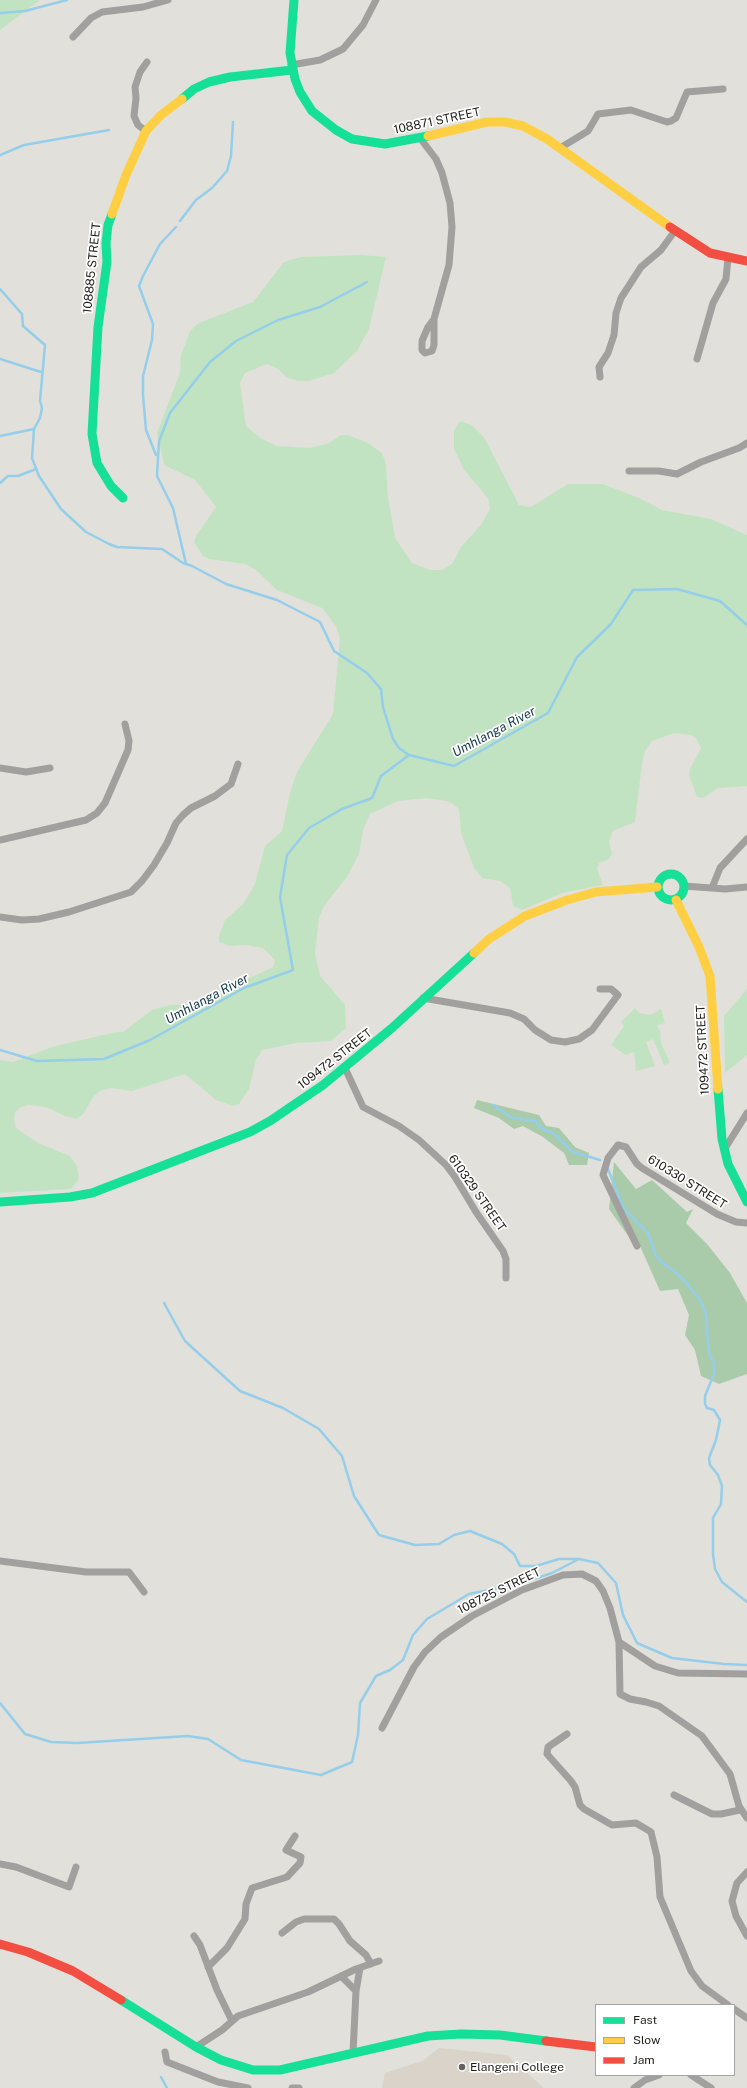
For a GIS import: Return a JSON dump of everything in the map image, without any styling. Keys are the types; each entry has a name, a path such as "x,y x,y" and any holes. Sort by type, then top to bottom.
{"street":[{"path":"73,37 91,18 102,12 143,7 168,0"},
{"name":"108871 STREET","path":"294,0 290,53 292,68 300,92 312,111 336,130 352,139 385,144 420,138 478,123 505,122 531,129 560,148 674,232 710,253 747,261"},
{"path":"292,68 320,60 342,49 363,25 376,0"},
{"path":"146,131 138,124 134,116 136,98 135,87 140,72 147,62"},
{"name":"108885 STREET","path":"123,498 107,481 97,463 92,434 92,391 98,328 107,262 106,243 108,225 126,175 146,131 178,101 194,89 209,82 230,76 292,68"},
{"path":"560,148 588,131 598,114 631,110 667,122 671,121 678,114 687,92 723,89"},
{"path":"420,138 436,159 442,172 452,216 449,265 434,319"},
{"path":"600,377 600,367 608,353 614,335 616,313 620,298 641,266 661,250 674,232"},
{"path":"697,359 713,303 726,279 728,258"},
{"path":"629,471 659,471 677,474 701,462 739,448 747,443"},
{"path":"0,840 86,820 97,814 128,750 129,741 125,724"},
{"path":"0,917 22,920 39,919 69,912 130,892 142,881 154,865 179,819 191,808 215,796 231,784 238,764"},
{"path":"0,768 26,772 50,768"},
{"path":"712,888 720,868 747,839"},
{"path":"668,874 679,876 684,886 682,894 676,900 669,900 662,897 657,887 662,877 668,874"},
{"path":"684,886 712,888 747,887"},
{"name":"109472 STREET","path":"0,1202 70,1197 92,1193 250,1132 270,1121 311,1094 345,1068 392,1028 423,998 490,939 525,916 567,900 596,892 657,887"},
{"name":"109472 STREET","path":"676,900 699,947 710,980 716,1082 724,1150 747,1202"},
{"path":"423,998 510,1013 524,1019 535,1030 551,1040 565,1042 578,1039 592,1030 618,995 611,989 600,989"},
{"name":"610329 STREET","path":"345,1068 363,1107 411,1134 446,1166 499,1244 506,1259 506,1278"},
{"path":"724,1150 747,1114"},
{"name":"610330 STREET","path":"637,1246 603,1175 608,1158 618,1145 626,1147 637,1164 642,1168 717,1214 736,1222 747,1222"},
{"path":"0,1561 86,1572 129,1572 144,1592"},
{"name":"108725 STREET","path":"382,1728 414,1667 425,1652 441,1637 472,1616 550,1578 574,1574 587,1575 596,1581 603,1591 610,1608 619,1642 620,1694 630,1700 646,1702 659,1706 702,1736 730,1774 740,1810"},
{"path":"619,1642 647,1661 671,1671 707,1674 747,1674"},
{"path":"567,1734 548,1747 547,1754 571,1781 580,1805 584,1809 612,1825 636,1823 651,1832 658,1862 660,1897 691,1971 702,1986 727,2004"},
{"path":"674,1795 712,1814 721,1814 740,1810 747,1818"},
{"path":"208,1967 227,1948 245,1919 247,1899 252,1888 287,1877 300,1863 301,1857 286,1850 295,1836"},
{"path":"0,1864 16,1867 69,1887 76,1867"},
{"path":"747,1872 737,1883 733,1892 732,1901 736,1916 747,1936"},
{"path":"282,1933 296,1922 304,1919 334,1919 350,1941 366,1955 371,1964"},
{"path":"194,1936 200,1945 232,2021"},
{"path":"0,1944 28,1952 73,1971 196,2047 237,2066 266,2070 280,2070 421,2038 461,2034 514,2036 595,2048"},
{"path":"196,2047 222,2030 238,2016 308,1992 379,1961"},
{"path":"353,2053 356,1991 360,1968"},
{"path":"342,1976 356,1991"},
{"path":"735,2010 747,2018"},
{"path":"165,2052 167,2062 218,2082 248,2088"},
{"path":"634,2088 645,2080 656,2076"},
{"path":"693,2076 711,2088"},
{"path":"292,2088 299,2088"}],"shaded area":[{"name":"Elangeni College","path":"439,2048 507,2055 544,2088 382,2088 385,2073 422,2061"}],"green space":[{"path":"0,0 40,0 0,30"},
{"path":"361,255 386,257 369,329 357,351 334,373 309,381 298,381 286,377 278,369 267,364 245,373 240,383 246,426 260,438 277,446 310,448 329,443 341,435 347,435 366,442 382,453 386,464 388,497 395,538 412,563 430,570 442,570 452,564 461,547 481,525 490,509 488,498 464,470 454,449 454,431 460,421 472,425 485,439 519,505 531,507 568,484 603,484 639,498 662,510 711,519 747,535 747,786 718,788 703,798 697,797 689,775 690,769 701,748 696,738 691,735 674,733 652,741 645,751 642,763 635,822 613,831 609,842 612,854 609,859 599,863 597,869 603,885 562,893 522,910 513,906 510,888 500,881 482,878 474,868 461,833 459,809 453,804 446,801 427,798 398,801 370,814 363,830 359,854 347,877 324,906 319,918 315,953 320,976 345,1005 346,1028 331,1041 296,1043 262,1050 256,1060 249,1089 239,1104 233,1106 216,1100 185,1074 132,1091 111,1088 100,1091 94,1096 83,1114 77,1119 65,1116 46,1107 29,1105 21,1107 15,1112 14,1121 16,1128 38,1143 70,1156 77,1166 79,1179 71,1189 0,1193 0,1060 13,1062 52,1047 116,1032 123,1032 152,1010 170,1005 207,1004 235,985 273,967 275,960 263,948 247,945 230,946 219,942 219,936 225,920 243,904 255,884 265,846 282,831 290,793 297,772 333,714 340,638 336,626 322,608 277,590 256,570 245,564 209,559 203,556 194,542 196,536 216,507 195,480 164,465 157,433 180,373 181,355 190,331 199,323 253,302 284,262 301,257"},
{"path":"747,989 747,1055 725,1073 724,1016"},
{"path":"635,1008 639,1013 650,1015 661,1009 665,1023 657,1025 660,1031 661,1043 670,1063 664,1065 653,1039 646,1042 655,1066 636,1071 634,1052 626,1055 611,1045 624,1026 621,1022"},
{"path":"477,1100 539,1115 546,1126 559,1128 575,1147 589,1153 587,1165 569,1165 564,1153 543,1137 523,1126 514,1129 499,1118 474,1108"},
{"path":"614,1162 636,1189 652,1180 687,1212 693,1209 686,1223 707,1244 730,1273 747,1303 747,1374 719,1384 701,1376 695,1350 685,1335 689,1315 678,1289 660,1291 640,1246 629,1237 609,1209"}],"waterway":[{"path":"0,13 25,11 67,0"},
{"path":"180,221 196,200 212,188 227,171 231,156 233,122"},
{"path":"0,155 24,145 109,130"},
{"path":"156,455 146,430 143,395 143,376 152,340 153,324 139,286 160,244 176,227"},
{"path":"186,564 173,508 157,476 159,441 170,413 210,362 236,341 278,320 320,307 367,282"},
{"path":"0,289 22,314 23,326 45,345 40,401 42,408 40,418 34,429 32,458 39,476 61,509 86,532 109,544 117,547 162,549 183,563 192,566 226,584 277,600 320,622 334,651 367,673 381,689 383,707 393,739 399,748 409,755"},
{"path":"0,359 41,372"},
{"path":"0,436 34,429"},
{"path":"0,483 8,476 18,476 36,469"},
{"name":"Umhlanga River","path":"0,1050 37,1061 104,1059 150,1040 244,988 293,970 280,897 287,855 309,828 342,809 372,798 381,776 409,755 454,766 548,713 577,657 611,624 633,590 677,589 720,601 747,625"},
{"path":"493,1105 512,1118 535,1121 544,1130 552,1132 573,1152 600,1160"},
{"path":"608,1169 624,1209 648,1233 656,1256 686,1282 702,1303 706,1316 709,1353 714,1363 714,1374 705,1396 705,1404 707,1408 714,1410 720,1420 716,1440 709,1458 710,1465 718,1475 722,1486 721,1504 713,1518 713,1554 715,1569 722,1582 747,1602"},
{"path":"164,1303 185,1341 240,1391 283,1408 319,1429 342,1456 354,1496 379,1535 415,1545 439,1544 454,1535 470,1531 502,1544 514,1554 520,1566 536,1566 559,1559 579,1559"},
{"path":"0,1703 25,1734 51,1742 77,1743 188,1736 208,1739 241,1760 321,1775 352,1762 358,1735 360,1703 376,1676 390,1670 403,1660 413,1635 427,1619 469,1594 519,1584 552,1573 579,1559 598,1563 616,1583 623,1615 637,1643 672,1658 747,1665"},
{"path":"161,2077 167,2088"}],"traffic: fast":[{"path":"294,0 290,53 295,79 300,92 312,111 336,130 352,139 385,144 428,136"},
{"path":"182,99 194,89 209,82 230,77 292,70"},
{"path":"112,214 108,225 106,243 107,262 98,327 92,434 97,463 111,486 123,498"},
{"path":"671,874 680,878 684,887 680,896 671,900 662,896 658,887 662,878 671,874"},
{"path":"0,1202 70,1197 92,1193 250,1132 270,1121 323,1085 392,1028 474,953"},
{"path":"718,1089 722,1139 728,1164 747,1202"},
{"path":"121,2000 196,2047 221,2060 253,2070 280,2070 428,2036 461,2034 500,2035 546,2041"}],"traffic: slow":[{"path":"112,214 126,175 146,131 161,115 182,99"},
{"path":"428,136 487,122 505,122 523,126 547,139 670,227"},
{"path":"474,953 489,939 525,916 567,900 596,892 657,887"},
{"path":"676,900 699,947 710,976 718,1089"}],"traffic: jam":[{"path":"670,227 710,253 747,261"},
{"path":"0,1944 28,1952 73,1971 121,2000"},
{"path":"546,2041 595,2047"}],"place":[{"name":"Elangeni College","path":"462,2067"}]}
